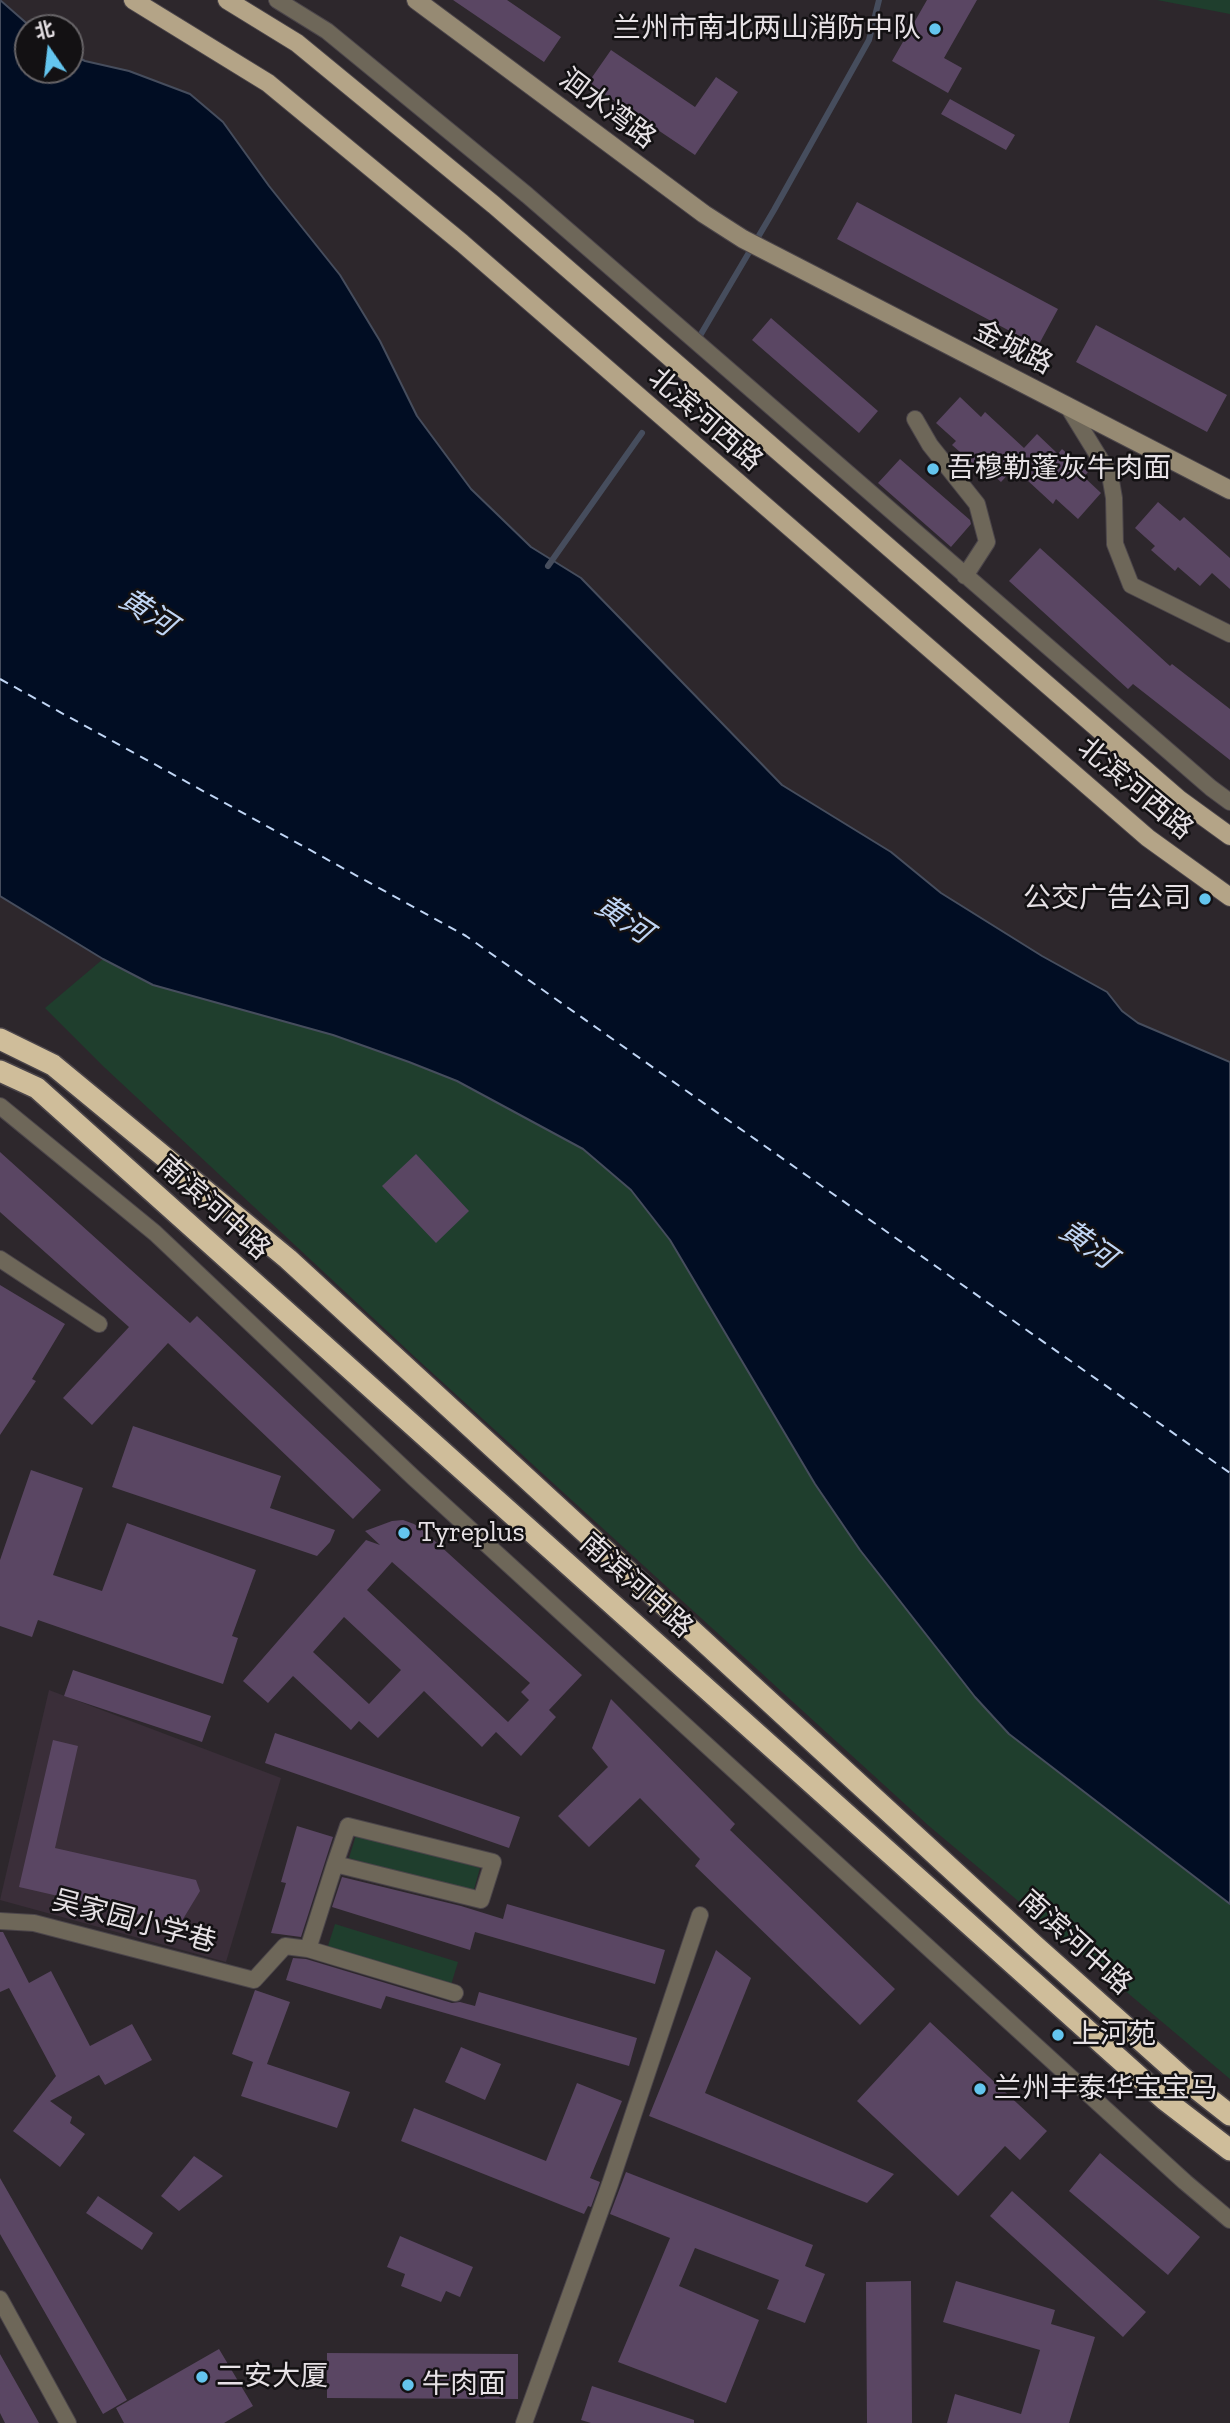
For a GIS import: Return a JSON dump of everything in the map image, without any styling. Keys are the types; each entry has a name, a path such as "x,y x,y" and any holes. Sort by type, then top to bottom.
{"highway":[{"name":"南滨河中路","path":"0,1039 53,1065 288,1259 1035,1946 1183,2078 1230,2115"},
{"name":"南滨河中路","path":"0,1070 37,1088 1165,2100 1230,2150"}],"main road":[{"name":"北滨河西路","path":"133,0 268,83 462,243 1148,838 1230,897"},
{"name":"北滨河西路","path":"227,0 297,43 494,205 1179,799 1230,836"}],"street":[{"path":"277,0 327,31 527,195 1210,788 1230,802"},
{"name":"洄水湾路","path":"416,0 704,215 771,253"},
{"name":"金城路","path":"771,253 1230,490"},
{"path":"1067,405 1110,475 1114,498 1115,544 1131,585 1230,634"},
{"path":"915,419 930,446 977,504 987,542 965,576"},
{"path":"0,1106 155,1233 414,1478 1174,2172 1230,2220"},
{"path":"0,1259 100,1324"},
{"path":"335,1864 481,1900 493,1862 348,1826 335,1864 308,1949 455,1993"},
{"path":"524,2423 610,2184 700,1915"},
{"name":"吴家园小学巷","path":"0,1921 34,1923 254,1980 285,1946 308,1949"},
{"path":"0,2299 68,2423"}],"shaded area":[{"path":"49,1690 281,1778 226,1962 0,1900"}],"green space":[{"path":"1157,0 1230,0 1230,14"},
{"path":"103,959 153,985 333,1035 457,1081 583,1149 631,1190 670,1240 815,1484 860,1550 975,1697 1230,1904 1230,2079 929,1826 416,1358 104,1067 45,1008"},
{"path":"357,1832 480,1868 473,1893 349,1858"},
{"path":"335,1924 458,1962 450,1988 327,1949"}],"water":[{"name":"黄河","path":"0,0 16,14 14,84 84,84 84,60 129,71 190,94 223,122 269,186 340,275 380,341 417,416 471,489 531,547 581,578 782,785 891,852 941,893 1042,956 1107,992 1122,1011 1138,1023 1230,1062 1230,1904 1009,1734 975,1697 860,1550 815,1484 670,1240 631,1190 583,1149 457,1081 409,1062 333,1035 153,985 103,959 0,896"}],"building":[{"path":"453,0 507,0 561,37 544,62"},
{"name":"兰州市南北两山消防中队","path":"927,0 977,0 944,58 962,68 948,93 892,61"},
{"path":"611,50 695,107 716,77 738,92 695,155 588,83"},
{"path":"950,99 1015,135 1006,150 941,114"},
{"path":"857,202 1058,309 1038,346 837,239"},
{"path":"771,318 878,411 859,433 752,340"},
{"path":"1096,325 1227,395 1207,432 1076,362"},
{"path":"960,397 981,417 985,412 1024,448 1037,434 1058,454 1062,449 1088,472 1084,477 1101,493 1078,519 1056,499 1053,504 1014,468 1001,482 979,462 976,466 952,445 956,441 936,423"},
{"path":"900,459 970,520 971,524 951,547 878,483"},
{"path":"1158,502 1180,521 1184,517 1230,558 1230,589 1212,573 1200,586 1178,567 1175,571 1151,550 1155,546 1135,528"},
{"path":"1040,548 1170,666 1172,664 1230,709 1230,760 1133,684 1128,689 1009,581"},
{"path":"0,1152 190,1323 197,1316 381,1490 353,1519 168,1343 92,1425 63,1398 129,1327 0,1212"},
{"path":"416,1154 469,1211 436,1243 382,1186"},
{"path":"0,1285 65,1324 32,1379 36,1381 0,1435"},
{"path":"133,1426 281,1476 270,1508 335,1530 330,1542 317,1556 112,1487"},
{"path":"31,1470 83,1488 53,1575 102,1591 127,1523 256,1570 232,1636 238,1638 223,1684 38,1620 32,1637 0,1626 0,1560"},
{"path":"403,1520 426,1533 582,1675 549,1710 556,1717 521,1756 496,1732 482,1747 424,1691 378,1738 359,1721 351,1730 293,1676 268,1703 243,1681 366,1540 380,1545 365,1531","holes":["392,1562 530,1683 521,1692 529,1700 508,1722 367,1590","344,1617 401,1670 369,1704 313,1652"]},
{"path":"73,1670 211,1716 202,1742 64,1696"},
{"path":"611,1699 735,1824 730,1830 895,1989 860,2025 695,1866 700,1859 640,1798 589,1847 558,1816 608,1767 592,1748"},
{"path":"275,1733 520,1817 509,1848 265,1763"},
{"path":"53,1740 78,1746 55,1848 196,1880 200,1891 180,1924 19,1887"},
{"path":"297,1826 333,1837 301,1937 271,1933 286,1883 281,1882"},
{"path":"342,1877 503,1919 507,1904 665,1950 655,1984 475,1932 470,1950 332,1907"},
{"path":"0,1932 3,1932 29,1983 51,1971 90,2046 132,2024 152,2060 105,2085 99,2075 50,2101 72,2117 70,2123 85,2134 60,2167 13,2131 56,2076 9,1988 0,1992"},
{"path":"716,1950 751,1978 705,2093 894,2174 867,2203 649,2116"},
{"path":"293,1958 306,1959 452,2003 475,2006 479,1992 637,2038 629,2066 386,1996 381,2009 286,1980"},
{"path":"255,1990 290,2002 267,2064 350,2092 337,2128 241,2096 253,2062 232,2054"},
{"path":"930,2022 1047,2131 1020,2160 1005,2146 958,2196 857,2101"},
{"path":"461,2047 501,2064 485,2100 445,2082"},
{"path":"577,2083 622,2101 590,2178 600,2182 591,2207 588,2206 584,2214 401,2141 414,2108 546,2161"},
{"path":"1100,2153 1200,2237 1168,2275 1069,2191"},
{"path":"194,2156 223,2176 179,2211 161,2196"},
{"path":"626,2172 813,2245 805,2266 825,2274 805,2323 767,2309 779,2280 695,2248 679,2286 759,2320 726,2403 618,2362 670,2238 610,2214"},
{"path":"0,2178 127,2400 103,2414 0,2234"},
{"path":"1012,2191 1146,2312 1123,2337 990,2216"},
{"path":"98,2196 153,2233 142,2250 86,2213"},
{"path":"400,2236 473,2267 460,2297 446,2291 441,2302 401,2286 405,2274 387,2267"},
{"path":"911,2281 912,2423 867,2423 866,2282"},
{"path":"956,2281 1055,2310 1051,2324 1095,2337 1069,2423 947,2423 955,2394 1021,2414 1040,2350 943,2322"},
{"name":"二安大厦","path":"219,2349 253,2406 224,2423 124,2423 116,2408"},
{"path":"327,2353 518,2354 518,2399 327,2398"},
{"path":"0,2354 39,2423 5,2423 0,2413"},
{"path":"592,2386 694,2420 694,2423 591,2423 581,2420"}],"waterway":[{"path":"701,334 869,40 879,0"},
{"path":"548,566 642,433"}],"ferry route":[{"path":"0,679 466,936 1230,1473"}],"place":[{"name":"兰州市南北两山消防中队","path":"935,29"},
{"name":"吾穆勒蓬灰牛肉面","path":"933,469"},
{"name":"公交广告公司","path":"1205,899"},
{"name":"Tyreplus","path":"404,1533"},
{"name":"上河苑","path":"1058,2035"},
{"name":"兰州丰泰华宝宝马","path":"980,2089"},
{"name":"二安大厦","path":"202,2377"},
{"name":"牛肉面","path":"408,2385"}]}
